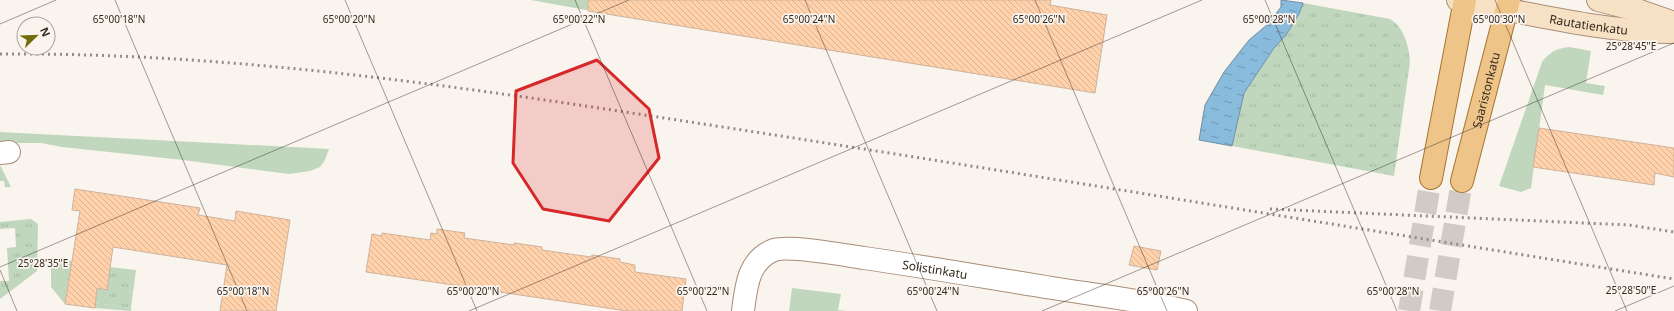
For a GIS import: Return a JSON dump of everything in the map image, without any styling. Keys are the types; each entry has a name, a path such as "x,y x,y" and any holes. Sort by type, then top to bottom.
{"main road":[{"path":"1431,178 1462,0"},
{"name":"Saaristonkatu","path":"1462,181 1508,5"}],"street":[{"name":"Rautatienkatu","path":"1462,0 1508,5 1590,24 1651,32 1674,32"},
{"name":"Rautatienkatu","path":"1598,0 1637,10 1674,23"},
{"name":"Solistinkatu","path":"743,311 746,287 755,263 761,257 775,250 786,249 820,252 940,269 1176,309"}],"highlighted area":[{"path":"597,60 649,109 659,158 609,221 543,209 513,163 516,91"}],"green space":[{"path":"531,0 599,0 597,12"},
{"path":"1303,3 1390,19 1395,22 1402,32 1407,43 1410,62 1394,176 1232,146 1244,93 1274,48 1286,35 1299,14"},
{"path":"1569,47 1591,51 1586,83 1605,86 1603,95 1545,85 1531,188 1521,192 1499,186 1542,62 1553,52"},
{"path":"0,132 329,149 325,160 320,167 310,171 289,174 183,160 62,147 41,143 0,143"},
{"path":"0,165 11,187 5,187 4,181 0,181"},
{"path":"31,219 38,224 37,271 0,299 0,281 9,281 7,248 16,247 15,228 0,229 0,222"},
{"path":"55,258 72,261 65,304 51,287 51,261"},
{"path":"110,267 136,270 133,293 127,292 109,272"},
{"path":"109,272 130,275 127,292 133,293 131,308 95,303 97,288 106,290"},
{"path":"792,288 841,294 838,310 847,311 789,311"},
{"path":"95,303 131,308 131,311 95,308"}],"water":[{"path":"1281,0 1303,3 1299,14 1286,35 1274,48 1244,93 1232,146 1199,140 1205,105 1224,72 1249,40 1268,24 1281,7"}],"building":[{"path":"588,0 1051,0 1050,5 1107,15 1095,93 588,11"},
{"path":"1539,128 1674,148 1674,177 1655,173 1654,185 1533,167"},
{"path":"75,189 200,208 198,215 235,221 236,211 290,220 276,311 220,311 227,265 113,247 107,290 97,288 95,308 65,304 80,211 72,210"},
{"path":"437,229 465,233 464,238 514,245 514,243 542,247 542,250 591,257 592,255 620,259 620,262 635,265 635,272 686,279 682,311 627,311 366,272 372,234 382,236 382,233 430,240 431,233 437,234"},
{"path":"1134,246 1161,251 1157,270 1129,265"}],"tunnel":[{"path":"1409,311 1431,178"},
{"path":"1440,311 1462,181"}],"railway":[{"path":"0,54 97,55 193,60 289,68 481,91 881,152 1674,279"},
{"path":"1270,209 1629,225 1674,232"}]}
